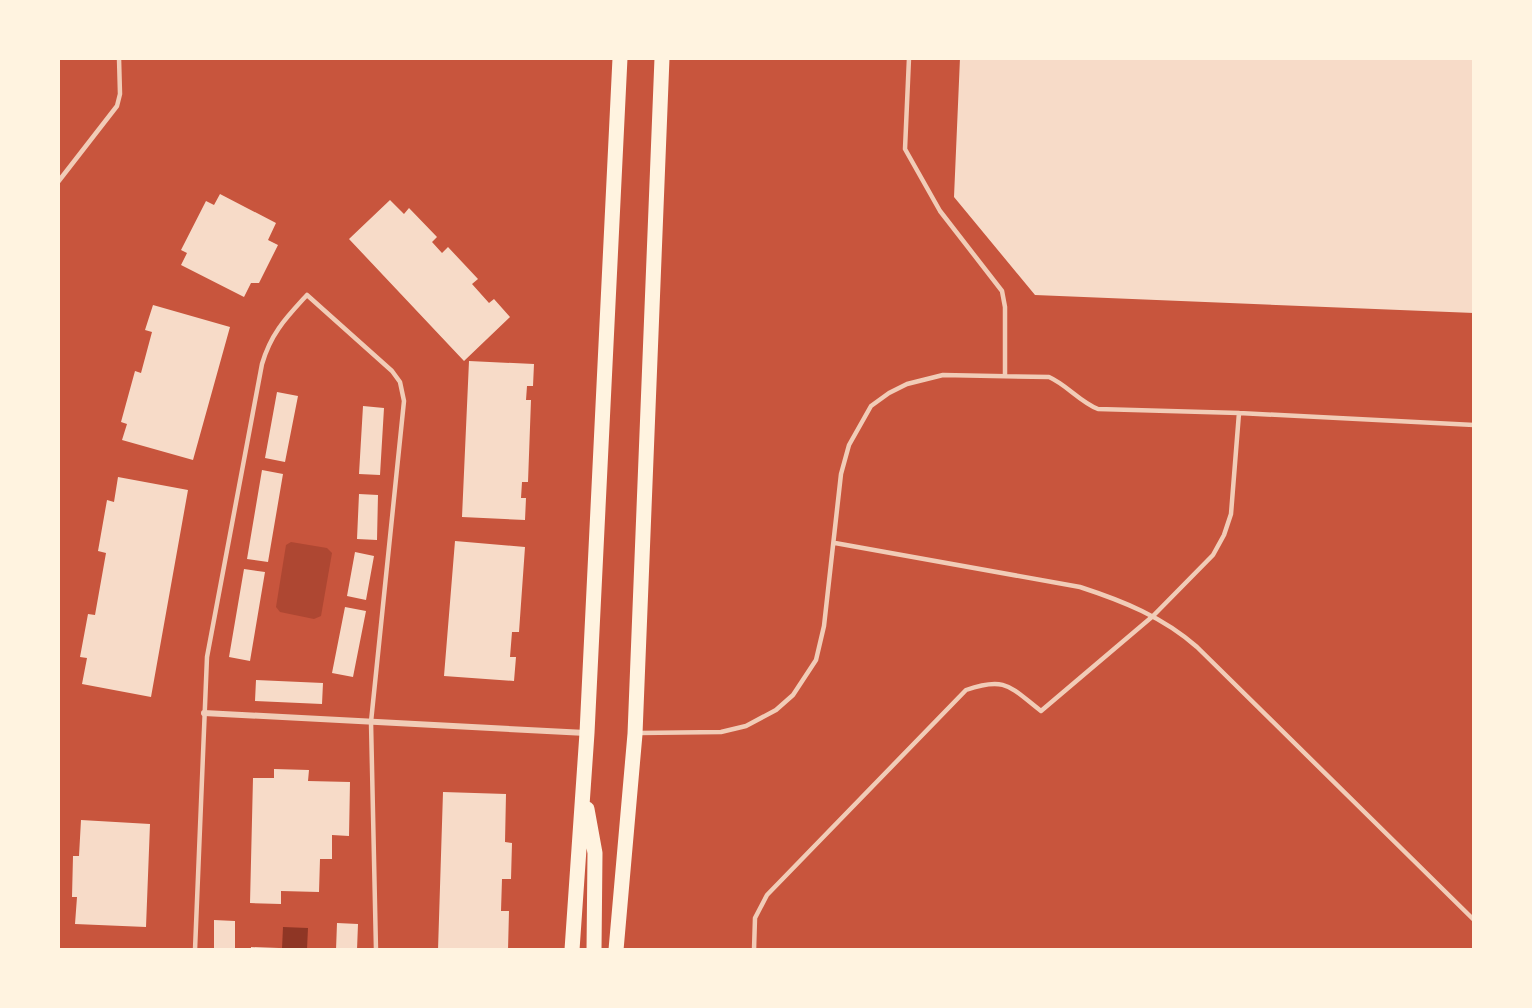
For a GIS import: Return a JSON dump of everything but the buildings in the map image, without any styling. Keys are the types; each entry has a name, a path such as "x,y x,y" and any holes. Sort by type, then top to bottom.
{"main road":[{"path":"572,950 583,792 620,58"},
{"path":"616,950 635,734 662,58"},
{"path":"583,792 595,853 594,950"}],"street":[{"path":"204,713 586,733"}],"lane":[{"path":"58,182 117,106 120,94 119,58"},
{"path":"909,58 905,149 940,211 1002,291 1005,307 1005,376"},
{"path":"195,950 207,657 262,364 277,328 307,295 392,371 400,382 403,393 371,722 376,950"},
{"path":"635,734 721,732 746,726 776,710 794,695 816,660 824,626 842,474 849,445 871,406 898,388 943,375 1049,377 1059,381 1088,405 1098,409 1239,412 1473,425"},
{"path":"754,950 755,918 767,895 966,690 988,682 1008,686 1041,711 1153,616 1213,555 1224,535 1230,514 1239,412"},
{"path":"835,543 1080,587 1115,598 1179,631 1473,920"}],"shaded area":[{"path":"291,542 327,548 332,553 321,616 314,619 280,612 276,607 286,545"},
{"path":"283,927 308,928 307,949 282,949"}]}
